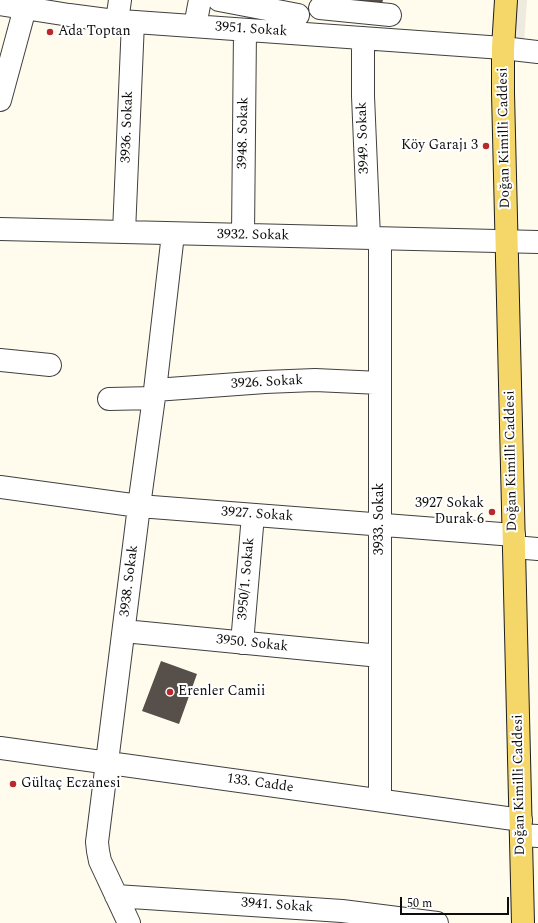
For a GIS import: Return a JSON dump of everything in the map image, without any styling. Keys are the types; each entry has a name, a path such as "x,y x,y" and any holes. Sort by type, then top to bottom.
{"main road":[{"name":"Doğan Kimilli Caddesi","path":"506,0 503,48 514,541 527,830 523,923"}],"street":[{"path":"195,26 200,0"},
{"path":"219,0 298,15"},
{"path":"315,35 321,4 392,8 386,40"},
{"path":"1,93 14,5"},
{"name":"3951. Sokak","path":"14,5 69,16 123,14 195,26 503,48 538,52"},
{"name":"3936. Sokak","path":"123,14 124,232"},
{"name":"3948. Sokak","path":"243,235 245,30"},
{"name":"3949. Sokak","path":"363,38 363,96 374,238"},
{"name":"3932. Sokak","path":"0,229 538,242"},
{"name":"3938. Sokak","path":"129,923 100,861 97,842 154,394 172,234"},
{"name":"3933. Sokak","path":"374,238 380,382 380,800"},
{"path":"0,360 50,365"},
{"name":"3926. Sokak","path":"110,399 265,382 315,380 380,382"},
{"name":"3927. Sokak","path":"0,487 139,506 380,525 514,541 538,549"},
{"name":"3950/1. Sokak","path":"242,643 253,515"},
{"name":"3950. Sokak","path":"124,631 380,656"},
{"name":"133. Cadde","path":"0,748 380,800 527,830"},
{"name":"3941. Sokak","path":"116,896 321,916 436,923"}],"shaded area":[{"path":"516,0 527,0 524,43 514,42"}],"building":[{"path":"348,0 383,0 381,7"},
{"name":"Erenler Camii","path":"161,661 197,674 179,724 142,711"}],"place":[{"name":"Ada Toptan","path":"50,32"},
{"name":"Köy Garajı 3","path":"486,146"},
{"name":"3927 Sokak Durak 6","path":"492,512"},
{"name":"Erenler Camii","path":"170,692"},
{"name":"Gültaç Eczanesi","path":"13,784"}]}
